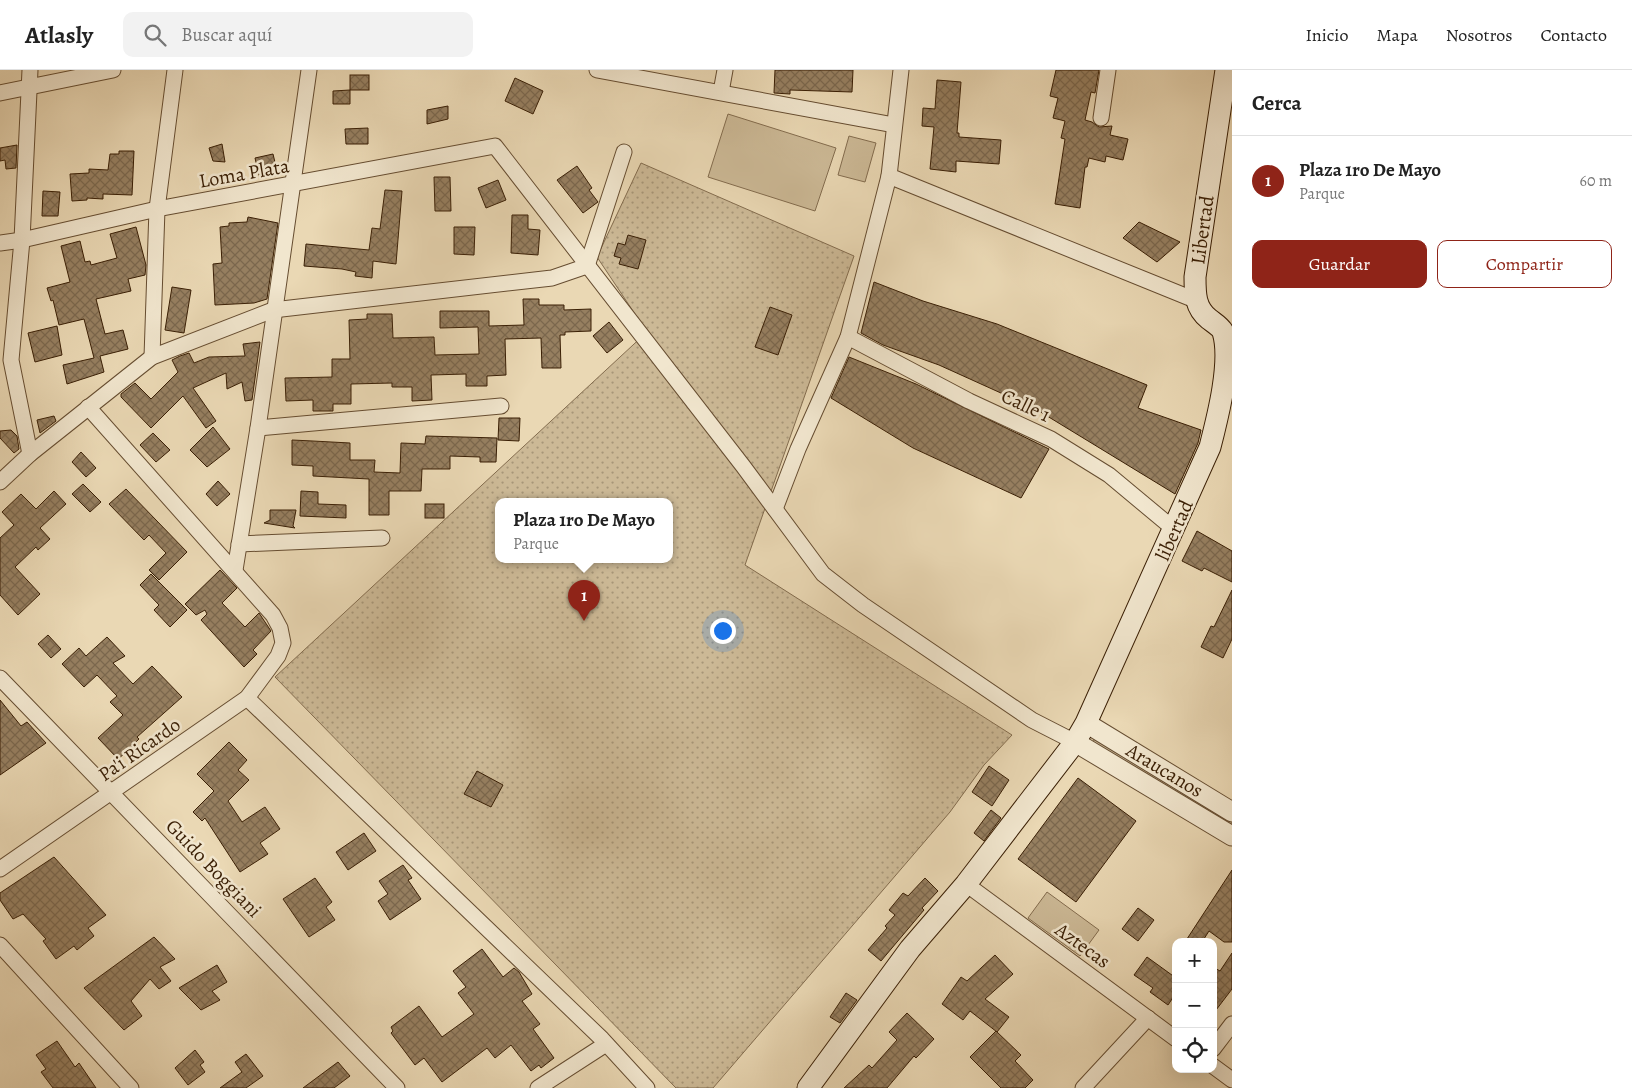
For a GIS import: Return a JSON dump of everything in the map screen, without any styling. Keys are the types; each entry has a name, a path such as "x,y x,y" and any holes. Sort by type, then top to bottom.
{"main road":[{"name":"Libertad","path":"1195,300 1195,277 1226,71"},
{"path":"1195,300 1205,316 1227,330"},
{"name":"libertad","path":"808,1088 910,949 966,884 1075,742 1086,723 1210,447 1221,402 1228,345 1227,330"}],"street":[{"path":"30,70 22,240 5,361 30,454"},
{"path":"0,93 113,70"},
{"path":"152,357 157,209 175,70"},
{"path":"235,570 258,428 273,310 309,70"},
{"path":"597,70 894,125"},
{"path":"721,92 725,70"},
{"path":"775,509 798,449 848,337 889,176 901,70"},
{"path":"1101,118 1108,70"},
{"name":"Loma Plata","path":"0,243 22,240 157,209 495,146 587,266"},
{"path":"587,266 624,152"},
{"path":"889,176 1195,300"},
{"path":"0,482 30,454 152,357 273,310 552,278 587,266"},
{"path":"587,266 823,574 863,605 1032,720 1075,742"},
{"name":"Calle 1","path":"848,337 969,401 1051,439 1109,475 1174,530"},
{"path":"258,428 501,406"},
{"path":"88,407 235,570"},
{"path":"239,544 382,538"},
{"name":"Pa'i Ricardo","path":"0,870 247,698 278,656 283,643 280,628 273,615 235,570"},
{"name":"Guido Boggiani","path":"0,678 113,792 397,1088"},
{"path":"247,698 606,1044 647,1088"},
{"name":"Araucanos","path":"1086,723 1232,812"},
{"name":"Araucanos","path":"1075,742 1232,836"},
{"name":"Aztecas","path":"966,884 1172,1036"},
{"path":"0,945 131,1088"},
{"path":"1083,1088 1148,1018"},
{"path":"1217,1044 1232,1024"},
{"path":"538,1088 606,1044"},
{"path":"1217,1069 1232,1080"}],"shaded area":[{"path":"728,114 836,148 815,211 708,177"},
{"path":"849,136 876,143 865,182 838,175"},
{"path":"641,163 854,256 745,565 1012,735 984,765 950,812 713,1088 676,1088 275,677 647,332 597,257"},
{"path":"1095,738 1232,819 1232,828 1093,742"},
{"path":"1047,892 1099,930 1080,956 1028,918"}],"building":[{"path":"775,70 853,70 852,92 790,90 790,94 774,93"},
{"path":"1056,70 1099,70 1095,93 1091,92 1085,120 1099,127 1112,126 1110,135 1128,139 1123,160 1106,156 1105,162 1089,158 1087,167 1085,167 1080,208 1055,204 1065,139 1061,138 1065,121 1053,118 1058,98 1050,96"},
{"path":"350,75 369,75 369,90 350,90"},
{"path":"515,78 543,91 533,114 505,101"},
{"path":"937,80 961,82 957,133 959,133 959,137 1001,140 999,164 956,161 956,172 930,169 934,127 922,126 923,108 935,109"},
{"path":"350,90 350,104 333,104 333,91"},
{"path":"448,106 448,119 427,124 427,110"},
{"path":"368,128 368,144 346,144 345,129"},
{"path":"222,144 225,162 213,161 209,148"},
{"path":"17,145 16,168 6,169 5,160 0,161 0,148"},
{"path":"119,151 134,151 132,195 103,194 103,199 87,198 87,200 72,201 70,174 89,173 89,169 108,170 110,154 119,154"},
{"path":"273,154 278,175 260,179 255,158"},
{"path":"577,166 592,188 589,190 598,202 583,213 557,180"},
{"path":"434,177 450,177 451,211 435,211"},
{"path":"498,180 506,200 486,208 478,188"},
{"path":"385,190 402,191 396,264 373,261 372,278 355,276 356,272 342,269 304,266 306,244 369,250 372,228 380,229"},
{"path":"43,191 60,192 58,216 42,216"},
{"path":"512,215 528,215 528,229 540,230 538,255 511,253"},
{"path":"248,217 278,223 267,299 254,303 215,305 213,264 222,263 220,227 229,226 229,223 247,222"},
{"path":"1139,222 1180,242 1157,262 1123,238"},
{"path":"136,227 146,265 145,275 128,279 131,291 96,299 105,334 123,330 128,349 100,356 104,372 67,384 63,365 94,358 84,319 59,325 53,300 51,301 47,288 70,282 61,246 80,241 85,262 90,261 91,265 117,258 110,234"},
{"path":"454,227 475,227 474,255 454,254"},
{"path":"628,235 646,240 638,269 619,264 621,258 614,256 618,243 625,245"},
{"path":"874,282 923,301 997,324 1147,385 1138,408 1201,430 1198,443 1175,494 1034,408 939,365 883,345 861,333"},
{"path":"172,287 191,290 184,333 165,330"},
{"path":"523,299 539,299 539,305 564,305 564,310 591,309 591,331 565,332 565,335 560,335 561,368 542,368 541,338 505,339 506,375 487,376 487,386 466,386 466,374 431,375 432,400 412,401 412,387 392,387 392,383 351,384 351,404 333,404 333,411 313,411 313,400 286,401 285,378 332,377 332,359 350,359 349,320 367,319 367,314 392,314 393,338 434,337 435,355 479,354 478,327 440,328 440,311 489,311 489,326 524,325"},
{"path":"770,307 792,315 778,355 755,347"},
{"path":"609,322 623,340 607,353 593,336"},
{"path":"57,326 62,355 35,362 28,333"},
{"path":"260,342 252,400 245,401 242,382 227,389 226,373 193,388 216,421 206,428 183,396 151,428 121,397 121,394 135,383 151,399 178,372 172,360 180,356 189,353 194,363 209,357 245,356 243,344"},
{"path":"849,357 916,384 1049,449 1021,498 913,448 831,398"},
{"path":"54,416 56,421 40,433 37,420"},
{"path":"499,418 520,418 519,441 498,440"},
{"path":"213,427 230,449 207,467 190,450"},
{"path":"11,430 17,436 19,449 14,453 0,438 0,431"},
{"path":"153,433 170,450 156,462 140,445"},
{"path":"426,436 497,438 496,462 480,462 480,457 450,456 450,469 422,469 421,491 389,491 389,515 369,515 369,479 313,476 313,466 292,465 292,440 350,443 350,460 375,460 374,472 400,473 401,443 425,444"},
{"path":"81,452 96,468 86,477 72,462"},
{"path":"218,481 230,494 217,506 206,494"},
{"path":"83,484 101,502 90,512 72,494"},
{"path":"126,489 187,552 159,580 149,570 166,553 149,535 144,540 109,504"},
{"path":"54,491 66,504 40,528 50,539 38,550 36,547 15,567 40,594 18,615 0,595 0,538 14,525 2,512 21,494 36,509"},
{"path":"301,491 318,492 318,504 346,505 346,518 300,516"},
{"path":"425,504 444,504 444,518 425,518"},
{"path":"270,510 296,510 293,526 295,528 264,523 270,520"},
{"path":"1197,531 1232,551 1232,582 1204,568 1202,571 1182,561"},
{"path":"220,570 237,588 222,603 245,627 259,613 271,631 253,650 257,654 244,667 201,620 207,614 205,610 196,615 185,604"},
{"path":"151,574 187,610 170,627 154,610 159,605 140,585"},
{"path":"1232,590 1232,639 1223,658 1201,647 1211,626 1214,627"},
{"path":"48,635 61,649 51,658 38,644"},
{"path":"107,637 125,656 113,663 133,684 152,666 182,697 137,737 139,739 134,744 138,749 129,757 125,753 118,759 98,738 123,715 110,702 117,696 97,675 84,687 62,664 79,648 86,656"},
{"path":"0,700 21,726 27,722 46,743 0,775"},
{"path":"229,742 247,760 238,770 249,780 228,801 242,822 265,807 280,829 260,843 268,854 240,872 205,818 202,821 193,812 214,791 197,774"},
{"path":"989,766 1009,780 992,806 972,792"},
{"path":"477,771 503,785 491,807 464,794"},
{"path":"1078,778 1136,821 1076,902 1018,859"},
{"path":"991,810 1001,818 984,841 974,833"},
{"path":"364,833 376,851 348,870 336,852"},
{"path":"54,857 106,915 88,928 94,936 77,950 74,946 56,959 43,941 46,939 23,914 13,919 0,900 0,893"},
{"path":"403,865 412,878 408,880 421,899 390,920 378,901 388,894 379,881"},
{"path":"1232,870 1232,942 1224,942 1209,931 1205,938 1188,938"},
{"path":"315,878 332,902 326,907 335,920 309,937 283,899"},
{"path":"925,878 938,891 922,908 924,910 881,961 868,950 887,928 885,926 895,915 889,910 903,893 908,896"},
{"path":"1138,908 1154,920 1138,941 1122,929"},
{"path":"154,937 175,959 160,967 171,981 159,989 150,979 131,1001 142,1016 124,1030 84,988"},
{"path":"482,949 503,977 514,968 519,972 532,994 522,1001 540,1024 533,1029 554,1058 541,1068 539,1065 531,1071 511,1045 495,1058 487,1048 442,1082 424,1058 415,1065 391,1033 393,1031 391,1027 419,1006 442,1037 474,1014 458,993 466,987 453,971"},
{"path":"1232,953 1232,989 1217,1009 1217,969 1220,971"},
{"path":"995,955 1013,974 985,999 1009,1017 997,1032 970,1011 963,1020 942,1004 961,977 967,981"},
{"path":"1147,957 1172,975 1172,999 1168,1005 1150,992 1153,988 1134,975"},
{"path":"217,965 227,982 212,991 220,1000 201,1010 179,988"},
{"path":"846,993 857,1000 840,1023 830,1017"},
{"path":"907,1013 934,1039 916,1058 914,1056 887,1088 844,1088 869,1065 872,1068 897,1040 889,1032"},
{"path":"996,1031 1021,1055 1015,1061 1033,1080 1025,1088 1001,1088 970,1057"},
{"path":"57,1041 75,1067 79,1063 96,1088 53,1088 41,1072 46,1069 36,1055"},
{"path":"195,1050 204,1062 200,1065 205,1072 188,1085 175,1068"},
{"path":"246,1054 263,1076 246,1088 220,1088 242,1072 235,1062"},
{"path":"338,1062 350,1076 334,1088 303,1088"}],"place":[{"name":"Plaza 1ro De Mayo","path":"584,621"}]}
